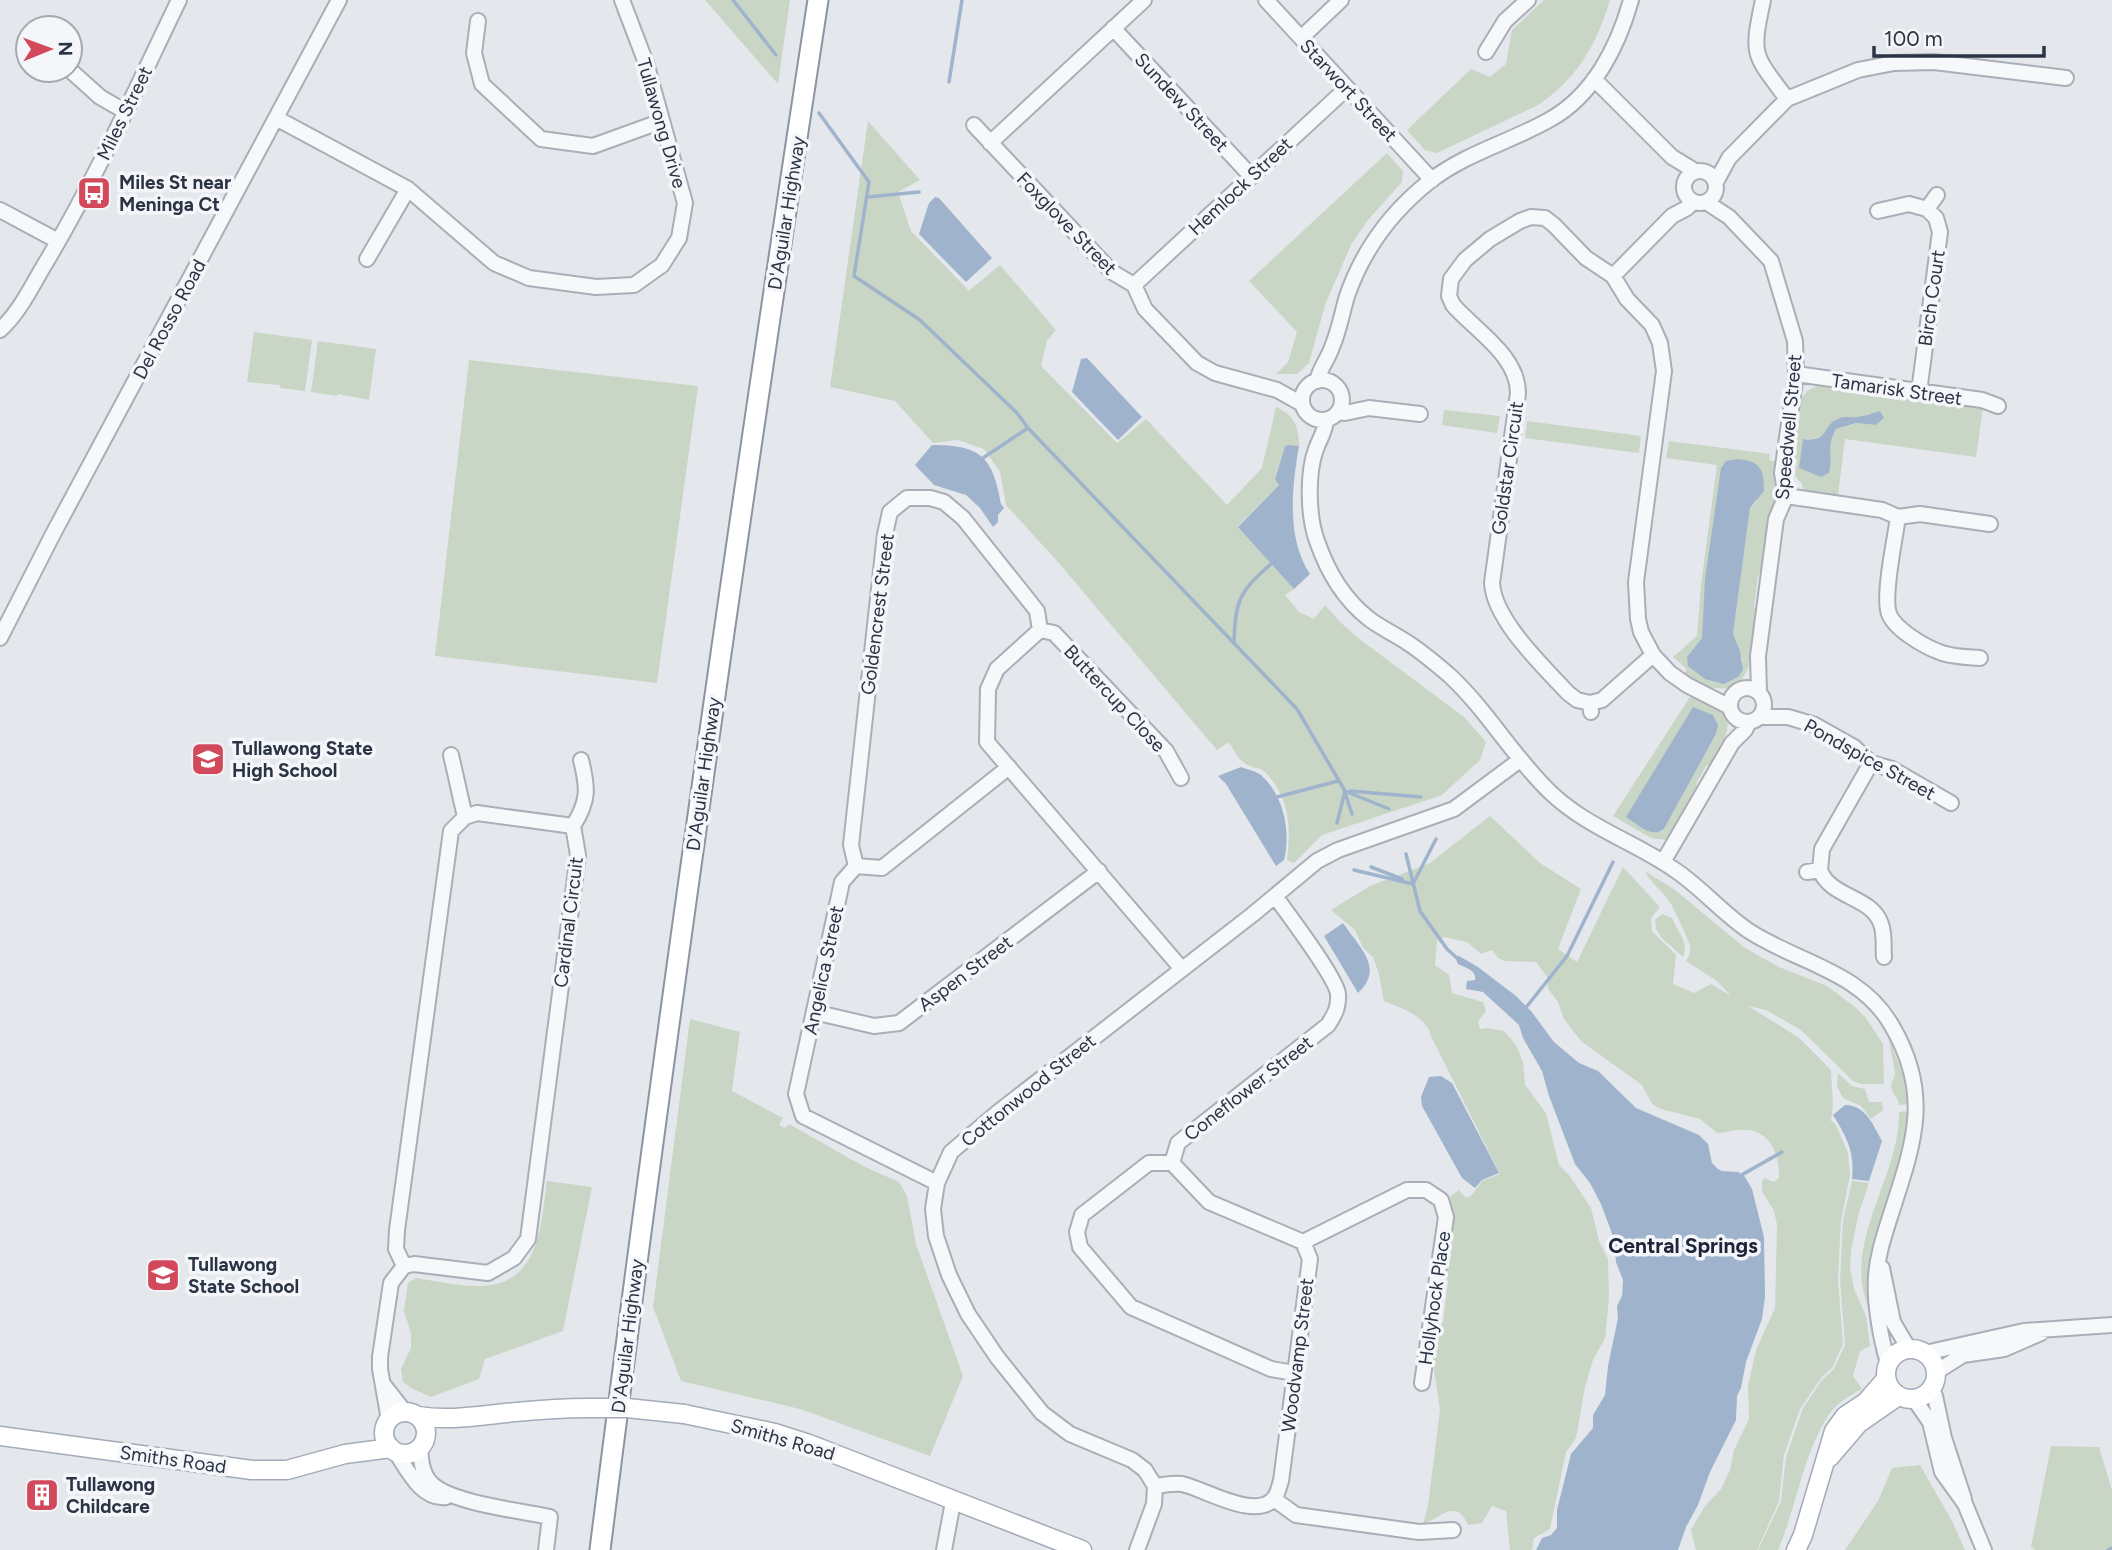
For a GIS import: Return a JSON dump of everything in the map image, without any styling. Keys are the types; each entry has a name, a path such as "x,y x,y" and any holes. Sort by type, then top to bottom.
{"highway":[{"name":"D'Aguilar Highway","path":"600,1550 669,1008 818,0"}],"main road":[{"path":"1796,1550 1803,1535 1829,1445 1841,1420 1872,1397 1894,1356 1917,1351 1934,1365 1933,1381 1921,1398 1906,1398 1893,1392 1887,1371"},
{"path":"1825,1462 1859,1423 1906,1398"},
{"name":"Smiths Road","path":"345,1454 400,1418 468,1419 537,1410 589,1408 627,1408 684,1414 786,1437 849,1458 953,1502 1082,1550"},
{"path":"400,1418 426,1428 422,1445 408,1454 393,1450 385,1437 400,1418"},
{"name":"Smiths Road","path":"422,1445 440,1430 468,1419"},
{"name":"Smiths Road","path":"0,1436 252,1470 287,1470 345,1454 393,1450"}],"street":[{"name":"Miles Street","path":"0,330 12,319 58,241 126,112 179,0"},
{"name":"Del Rosso Road","path":"0,638 339,0"},
{"path":"990,143 1144,0"},
{"name":"Starwort Street","path":"1266,0 1432,180"},
{"path":"1301,38 1341,0"},
{"path":"1486,52 1505,21 1528,0"},
{"path":"1631,0 1612,50 1594,79 1557,115 1476,154 1432,180 1395,213 1369,249 1348,293 1332,348 1308,391 1315,450 1310,492 1313,527 1325,561 1338,585 1368,618 1414,647 1451,677 1472,697 1535,778 1572,811 1607,833 1664,862 1754,934 1837,973 1879,1007 1891,1023 1913,1074 1916,1120 1912,1147 1882,1242 1876,1276 1887,1371"},
{"path":"1763,0 1755,38 1756,52 1762,66 1787,99"},
{"name":"Tullawong Drive","path":"276,118 408,190 494,263 529,278 596,287 634,285 662,265 679,237 685,203 626,1"},
{"path":"478,21 474,54 482,84 541,139 593,146 662,121"},
{"name":"Sundew Street","path":"1113,28 1251,176"},
{"path":"1613,275 1787,99 1858,70 1894,63 1961,64 2066,78"},
{"name":"Speedwell Street","path":"1594,79 1767,255 1774,268 1795,341 1796,374 1782,474 1786,496 1776,519 1758,656 1747,705 1732,743 1664,862"},
{"path":"84,83 100,97 126,112"},
{"name":"Hemlock Street","path":"1134,285 1347,88"},
{"name":"Foxglove Street","path":"974,125 1112,272 1134,285 1145,309 1197,363 1215,373 1277,390 1287,388 1308,391 1323,380 1369,408"},
{"path":"367,259 408,190"},
{"path":"1878,211 1909,204 1927,209 1937,195"},
{"name":"Birch Court","path":"1919,392 1940,232 1936,218 1927,209"},
{"path":"0,210 58,241"},
{"name":"Goldstar Circuit","path":"1653,655 1590,708 1567,694 1503,618 1494,601 1492,583 1518,393 1517,377 1510,363 1453,305 1449,290 1453,274 1465,260 1490,239 1531,217 1550,221 1586,258 1613,275 1627,299 1656,332 1665,364 1635,594 1641,632 1653,655 1678,680 1708,695 1747,705"},
{"path":"1315,450 1332,416 1337,390 1332,348"},
{"name":"Tamarisk Street","path":"1796,374 1982,400 1998,406"},
{"path":"1311,417 1332,416 1369,408 1420,414"},
{"path":"1786,496 1882,510 1898,517 1920,514 1990,524"},
{"name":"Goldencrest Street","path":"856,866 851,845 885,534 890,512 907,498 917,497 930,498 954,509 1037,611 1040,630"},
{"path":"1898,517 1887,595 1890,618 1900,629 1934,649 1945,654 1980,659"},
{"path":"1040,630 997,668 988,689 987,742 1181,968"},
{"name":"Buttercup Close","path":"1040,630 1054,633 1166,751 1181,778"},
{"name":"Pondspice Street","path":"1747,705 1773,705 1788,717 1815,725 1854,747 1871,763 1892,769 1951,803"},
{"path":"452,755 465,817"},
{"path":"400,1418 382,1383 380,1357 391,1283 404,1266 396,1249 397,1230 451,831 465,817 477,814 573,826 584,809 587,784 582,760"},
{"name":"Cottonwood Street","path":"1155,1486 1145,1470 1132,1460 1070,1434 1042,1413 997,1357 968,1314 949,1275 936,1236 933,1209 937,1182 951,1152 1317,861 1338,850 1461,806 1520,760"},
{"path":"1871,763 1822,849 1813,871 1876,915 1882,926 1884,957"},
{"path":"856,866 882,869 1009,767"},
{"name":"Cardinal Circuit","path":"404,1266 414,1264 488,1273 514,1258 528,1239 578,855 573,826"},
{"name":"Angelica Street","path":"856,866 842,883 796,1094 803,1116 937,1182"},
{"name":"Aspen Street","path":"814,1012 874,1026 899,1023 1099,871"},
{"name":"Coneflower Street","path":"1275,896 1303,934 1338,991 1337,1011 1328,1024 1178,1143 1172,1163 1149,1163 1082,1215 1077,1232 1080,1247 1131,1307 1271,1369 1294,1373"},
{"path":"1172,1163 1209,1202 1303,1242"},
{"name":"Hollyhock Place","path":"1303,1242 1407,1190 1426,1190 1441,1199 1446,1217 1422,1383"},
{"name":"Woodvamp Street","path":"1274,1499 1281,1481 1310,1259 1303,1242"},
{"path":"1880,1260 1893,1322 1917,1351 1964,1346 2031,1330 2112,1325"},
{"path":"1965,1504 1964,1493 1944,1438 1933,1381 1963,1355 2004,1349 2045,1331"},
{"path":"1906,1398 1930,1422 1942,1472 1965,1504 1983,1546"},
{"path":"422,1445 421,1463 430,1483 451,1496 551,1517 546,1550"},
{"path":"393,1450 424,1492 439,1498 451,1496"},
{"path":"1137,1550 1154,1504 1155,1486 1179,1484 1201,1489 1232,1503 1259,1507 1274,1499 1296,1516 1419,1532 1453,1530"},
{"path":"944,1550 953,1502"}],"green space":[{"path":"705,0 790,0 778,84"},
{"path":"1544,0 1610,0 1592,46 1574,72 1538,105 1437,153 1425,150 1407,130 1471,69 1490,77 1506,64 1512,30"},
{"path":"868,121 920,180 898,192 911,231 969,291 1000,265 1056,330 1047,341 1041,366 1117,443 1146,419 1227,505 1262,468 1276,407 1291,418 1298,433 1299,446 1285,446 1275,478 1279,485 1238,526 1294,589 1285,595 1299,612 1314,619 1325,605 1362,641 1464,717 1486,742 1480,760 1442,795 1322,835 1294,863 1287,860 1287,813 1280,792 1273,782 1263,770 1243,762 1229,742 1217,750 1058,562 1006,505 1000,472 984,449 958,440 933,443 895,401 830,387"},
{"path":"1387,153 1403,171 1402,182 1368,220 1352,243 1326,302 1309,363 1297,374 1276,374 1288,362 1297,332 1249,281"},
{"path":"254,332 312,340 305,391 247,382"},
{"path":"318,341 376,349 369,400 311,392"},
{"path":"469,360 698,386 657,683 435,656"},
{"path":"1817,386 1865,391 1869,396 1899,400 1902,396 1977,405 1983,408 1976,457 1845,439 1838,496 1803,490 1802,484 1795,476 1797,459 1793,457 1801,399 1807,391","holes":["1870,413 1876,425 1857,423 1836,429 1829,442 1831,466 1808,472 1804,469 1803,439 1821,437 1840,418 1861,417"]},
{"path":"1444,410 1500,416 1497,433 1442,425"},
{"path":"1527,421 1641,436 1639,453 1525,438"},
{"path":"1669,441 1770,454 1769,460 1777,462 1777,495 1770,512 1762,573 1758,575 1753,650 1745,674 1738,683 1728,688 1715,688 1691,680 1684,675 1687,669 1673,657 1697,636 1717,465 1666,458","holes":["1760,467 1757,501 1750,508 1733,634 1743,662 1687,657 1702,638"]},
{"path":"1690,697 1706,703 1724,715 1727,729 1719,750 1712,765 1706,766 1696,784 1697,790 1666,840 1651,838 1613,816","holes":["1693,708 1716,734 1662,832 1627,817"]},
{"path":"1490,816 1540,863 1581,889 1558,949 1577,962 1623,867 1660,907 1651,918 1652,931 1676,955 1673,984 1694,993 1711,984 1731,996 1717,981 1686,961 1690,946 1681,924 1669,901 1645,871 1675,890 1745,948 1779,967 1827,986 1866,1018 1883,1044 1884,1084 1861,1084 1853,1081 1801,1030 1766,1010 1748,1006 1798,1037 1831,1070 1831,1121 1835,1123 1848,1153 1850,1175 1841,1221 1838,1280 1843,1344 1832,1368 1822,1377 1800,1409 1784,1455 1779,1501 1757,1550 1696,1550 1691,1530 1705,1506 1721,1489 1730,1470 1734,1450 1749,1419 1748,1386 1756,1350 1775,1308 1777,1225 1774,1211 1762,1191 1762,1181 1765,1178 1774,1182 1779,1178 1778,1162 1772,1146 1754,1131 1717,1133 1700,1119 1652,1104 1642,1085 1581,1041 1564,1019 1558,1002 1548,989 1547,977 1536,962 1505,961 1498,958 1492,950 1481,954 1467,942 1444,937 1437,941 1435,965 1449,975 1452,993 1483,1002 1486,1011 1478,1022 1480,1029 1504,1031 1516,1045 1523,1062 1525,1085 1546,1113 1559,1165 1591,1208 1599,1241 1608,1259 1609,1298 1605,1338 1593,1360 1585,1387 1576,1438 1566,1452 1550,1529 1534,1538 1532,1550 1510,1550 1506,1511 1492,1506 1482,1523 1468,1525 1458,1512 1453,1511 1423,1524 1428,1506 1440,1410 1434,1370 1437,1328 1443,1322 1448,1281 1444,1274 1453,1219 1448,1198 1459,1190 1466,1198 1472,1195 1482,1181 1500,1174 1428,1029 1419,1018 1384,1001 1373,957 1363,948 1355,930 1331,910 1370,886 1430,863"},
{"path":"1662,914 1672,918 1682,937 1685,947 1683,957 1656,929 1655,920"},
{"path":"690,1019 740,1032 732,1091 783,1118 779,1125 785,1128 789,1124 863,1166 899,1182 907,1196 916,1244 963,1376 930,1456 800,1409 681,1381 653,1307"},
{"path":"1889,1039 1904,1077 1907,1104 1899,1105 1891,1088 1895,1073"},
{"path":"1838,1073 1852,1086 1865,1089 1869,1102 1882,1102 1883,1110 1871,1119 1861,1106 1843,1098 1837,1086"},
{"path":"1907,1111 1902,1153 1877,1236 1870,1279 1867,1281 1868,1307 1862,1282 1862,1258 1874,1209 1891,1161 1899,1112"},
{"path":"547,1181 592,1187 563,1331 485,1359 479,1379 431,1397 411,1388 403,1382 401,1369 411,1348 411,1333 404,1311 408,1283 416,1278 482,1286 516,1275 534,1249"},
{"path":"1852,1181 1869,1183 1859,1212 1850,1267 1854,1289 1866,1316 1870,1346 1860,1351 1853,1376 1862,1389 1836,1406 1817,1436 1778,1550 1758,1550 1781,1501 1786,1457 1803,1408 1822,1380 1834,1369 1845,1345 1840,1280 1843,1220"},
{"path":"2051,1446 2099,1447 2112,1490 2112,1550 2035,1550 2031,1547"},
{"path":"1920,1465 1965,1550 1845,1550 1878,1501 1892,1468"}],"water":[{"path":"935,197 939,198 992,258 966,282 919,234 929,203"},
{"path":"1087,358 1142,417 1118,440 1072,392 1081,359"},
{"path":"1880,411 1884,418 1876,425 1856,423 1836,429 1830,447 1829,473 1821,477 1799,468 1803,439 1822,436 1830,424 1840,418 1860,417"},
{"path":"932,445 973,451 989,465 1004,508 993,527 980,508 966,495 934,485 915,465"},
{"path":"1285,446 1299,446 1294,478 1294,528 1302,560 1310,574 1294,589 1238,527 1279,485 1275,479"},
{"path":"1737,459 1759,467 1762,471 1764,491 1750,508 1733,634 1740,651 1743,670 1738,677 1724,684 1705,679 1688,666 1687,657 1702,638 1705,579 1721,468 1726,461"},
{"path":"1693,707 1713,715 1718,725 1716,734 1664,829 1659,832 1649,831 1626,817"},
{"path":"1241,767 1262,776 1270,784 1284,815 1286,849 1284,860 1276,866 1226,784 1218,776"},
{"path":"1343,923 1362,949 1369,966 1366,984 1358,993 1324,936"},
{"path":"1459,956 1516,996 1554,1042 1579,1063 1598,1071 1636,1108 1699,1135 1708,1144 1712,1163 1722,1171 1738,1172 1745,1177 1752,1189 1764,1237 1765,1297 1762,1319 1737,1396 1736,1420 1710,1472 1678,1550 1536,1550 1542,1538 1551,1535 1557,1528 1557,1510 1571,1454 1593,1428 1593,1415 1605,1395 1623,1280 1616,1262 1614,1239 1601,1204 1590,1183 1575,1164 1542,1071 1523,1038 1519,1025 1483,992 1466,989 1467,981 1475,980 1475,977 1470,970 1458,964 1455,957"},
{"path":"1441,1076 1452,1083 1499,1173 1482,1180 1475,1188 1462,1178 1422,1106 1421,1097 1429,1077"},
{"path":"1845,1105 1864,1112 1882,1141 1869,1181 1852,1179 1849,1145 1833,1115"}],"waterway":[{"path":"733,0 776,55"},
{"path":"949,82 962,0"},
{"path":"819,113 869,182 854,276 920,320 1017,413 1028,428 1297,709 1345,791 1389,809"},
{"path":"867,197 919,192"},
{"path":"983,458 1028,428"},
{"path":"1234,642 1241,597 1271,564"},
{"path":"1277,797 1338,781"},
{"path":"1337,823 1345,791"},
{"path":"1350,791 1421,797"},
{"path":"1345,793 1352,814"},
{"path":"1414,882 1436,839"},
{"path":"1406,854 1420,911 1447,949 1458,959"},
{"path":"1524,1010 1567,956 1613,862"},
{"path":"1371,867 1402,879"},
{"path":"1354,870 1413,884"},
{"path":"1738,1177 1782,1152"},
{"path":"2108,1550 2112,1548"}],"place":[{"name":"Miles St near Meninga Ct","path":"94,193"},
{"name":"Tullawong State High School","path":"208,759"},
{"name":"Tullawong State School","path":"163,1275"},
{"name":"Tullawong Childcare","path":"42,1495"}],"district":[{"name":"Central Springs","path":"1683,1246"}]}
